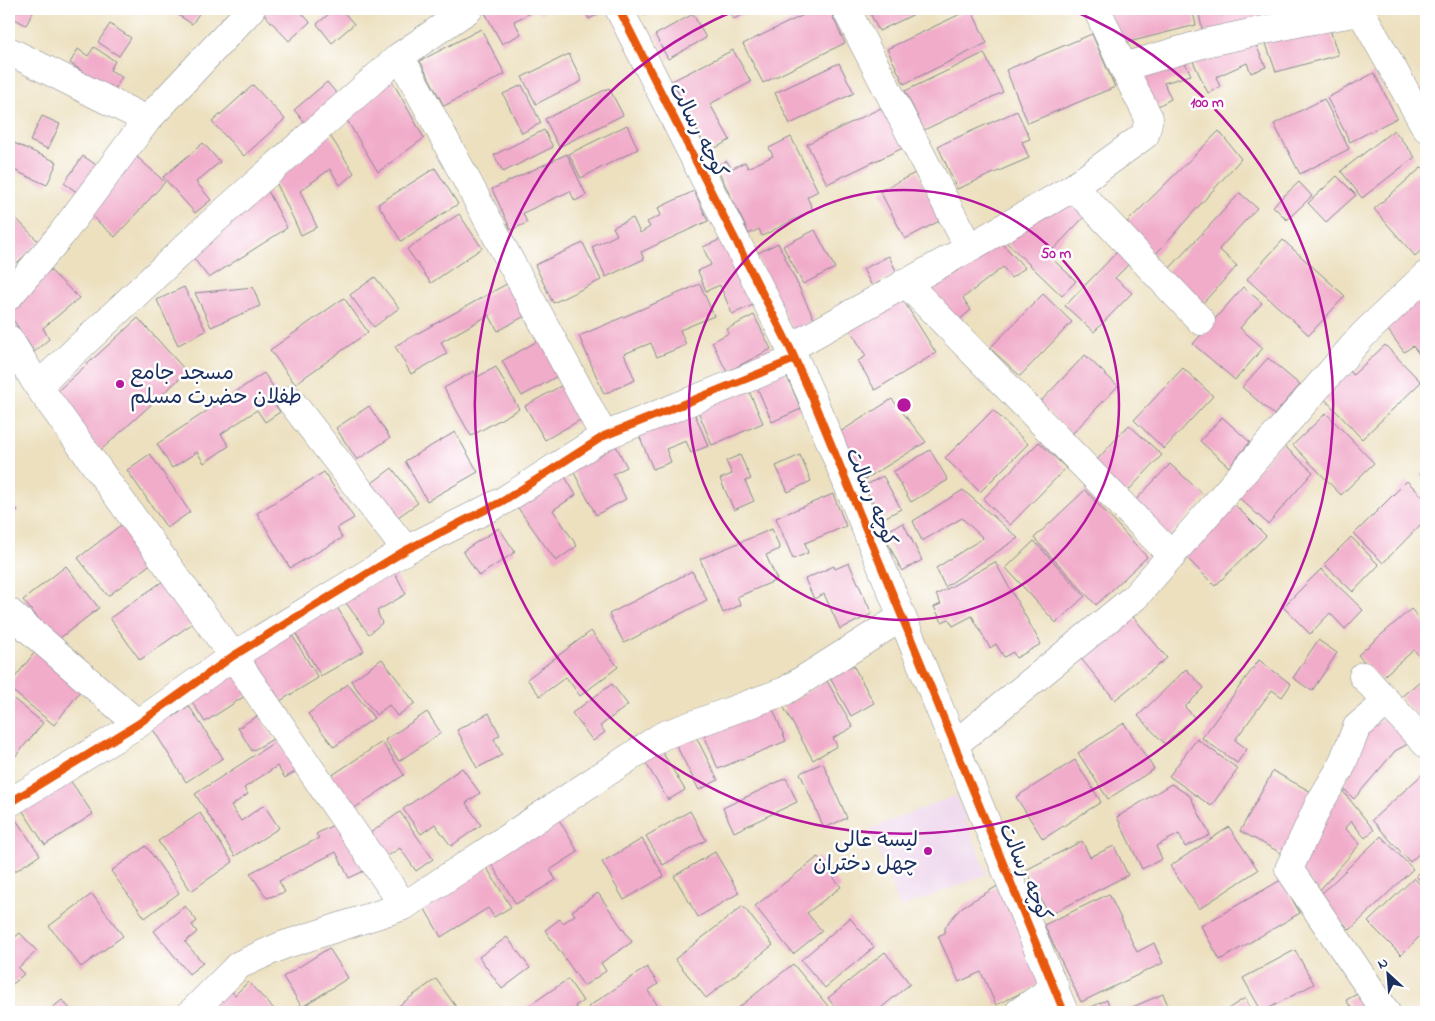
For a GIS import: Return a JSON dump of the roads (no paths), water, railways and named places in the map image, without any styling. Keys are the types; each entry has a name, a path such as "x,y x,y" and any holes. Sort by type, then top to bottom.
{"street":[{"path":"9,296 61,235 147,120 251,9"},
{"path":"38,386 207,227 400,56 469,9"},
{"name":"کوچه رسالت","path":"618,9 793,354 1064,1012"},
{"path":"846,9 969,248"},
{"path":"9,803 138,724 234,656 406,550 503,501 604,436 793,354 906,282 1074,187 1145,135 1149,118 1096,9"},
{"path":"1123,67 1209,42 1363,11 1426,128"},
{"path":"9,51 147,120"},
{"path":"400,56 604,436"},
{"path":"1074,187 1201,321"},
{"path":"954,745 1135,597 1363,334 1426,275"},
{"path":"906,282 1172,556"},
{"path":"9,339 38,386 234,656 404,906"},
{"path":"290,400 406,550"},
{"path":"9,612 138,724"},
{"path":"192,1012 239,965 281,946 404,906 662,736 785,690 902,617"},
{"path":"1363,676 1426,744"},
{"path":"1386,1012 1289,869 1318,804 1340,769 1357,727 1387,702"},
{"path":"1019,1012 1054,987"}],"place":[{"name":"مسجد جامع طفلان حضرت مسلم","path":"120,384"},
{"name":"لیسه عالی چهل دختران","path":"928,851"}]}
